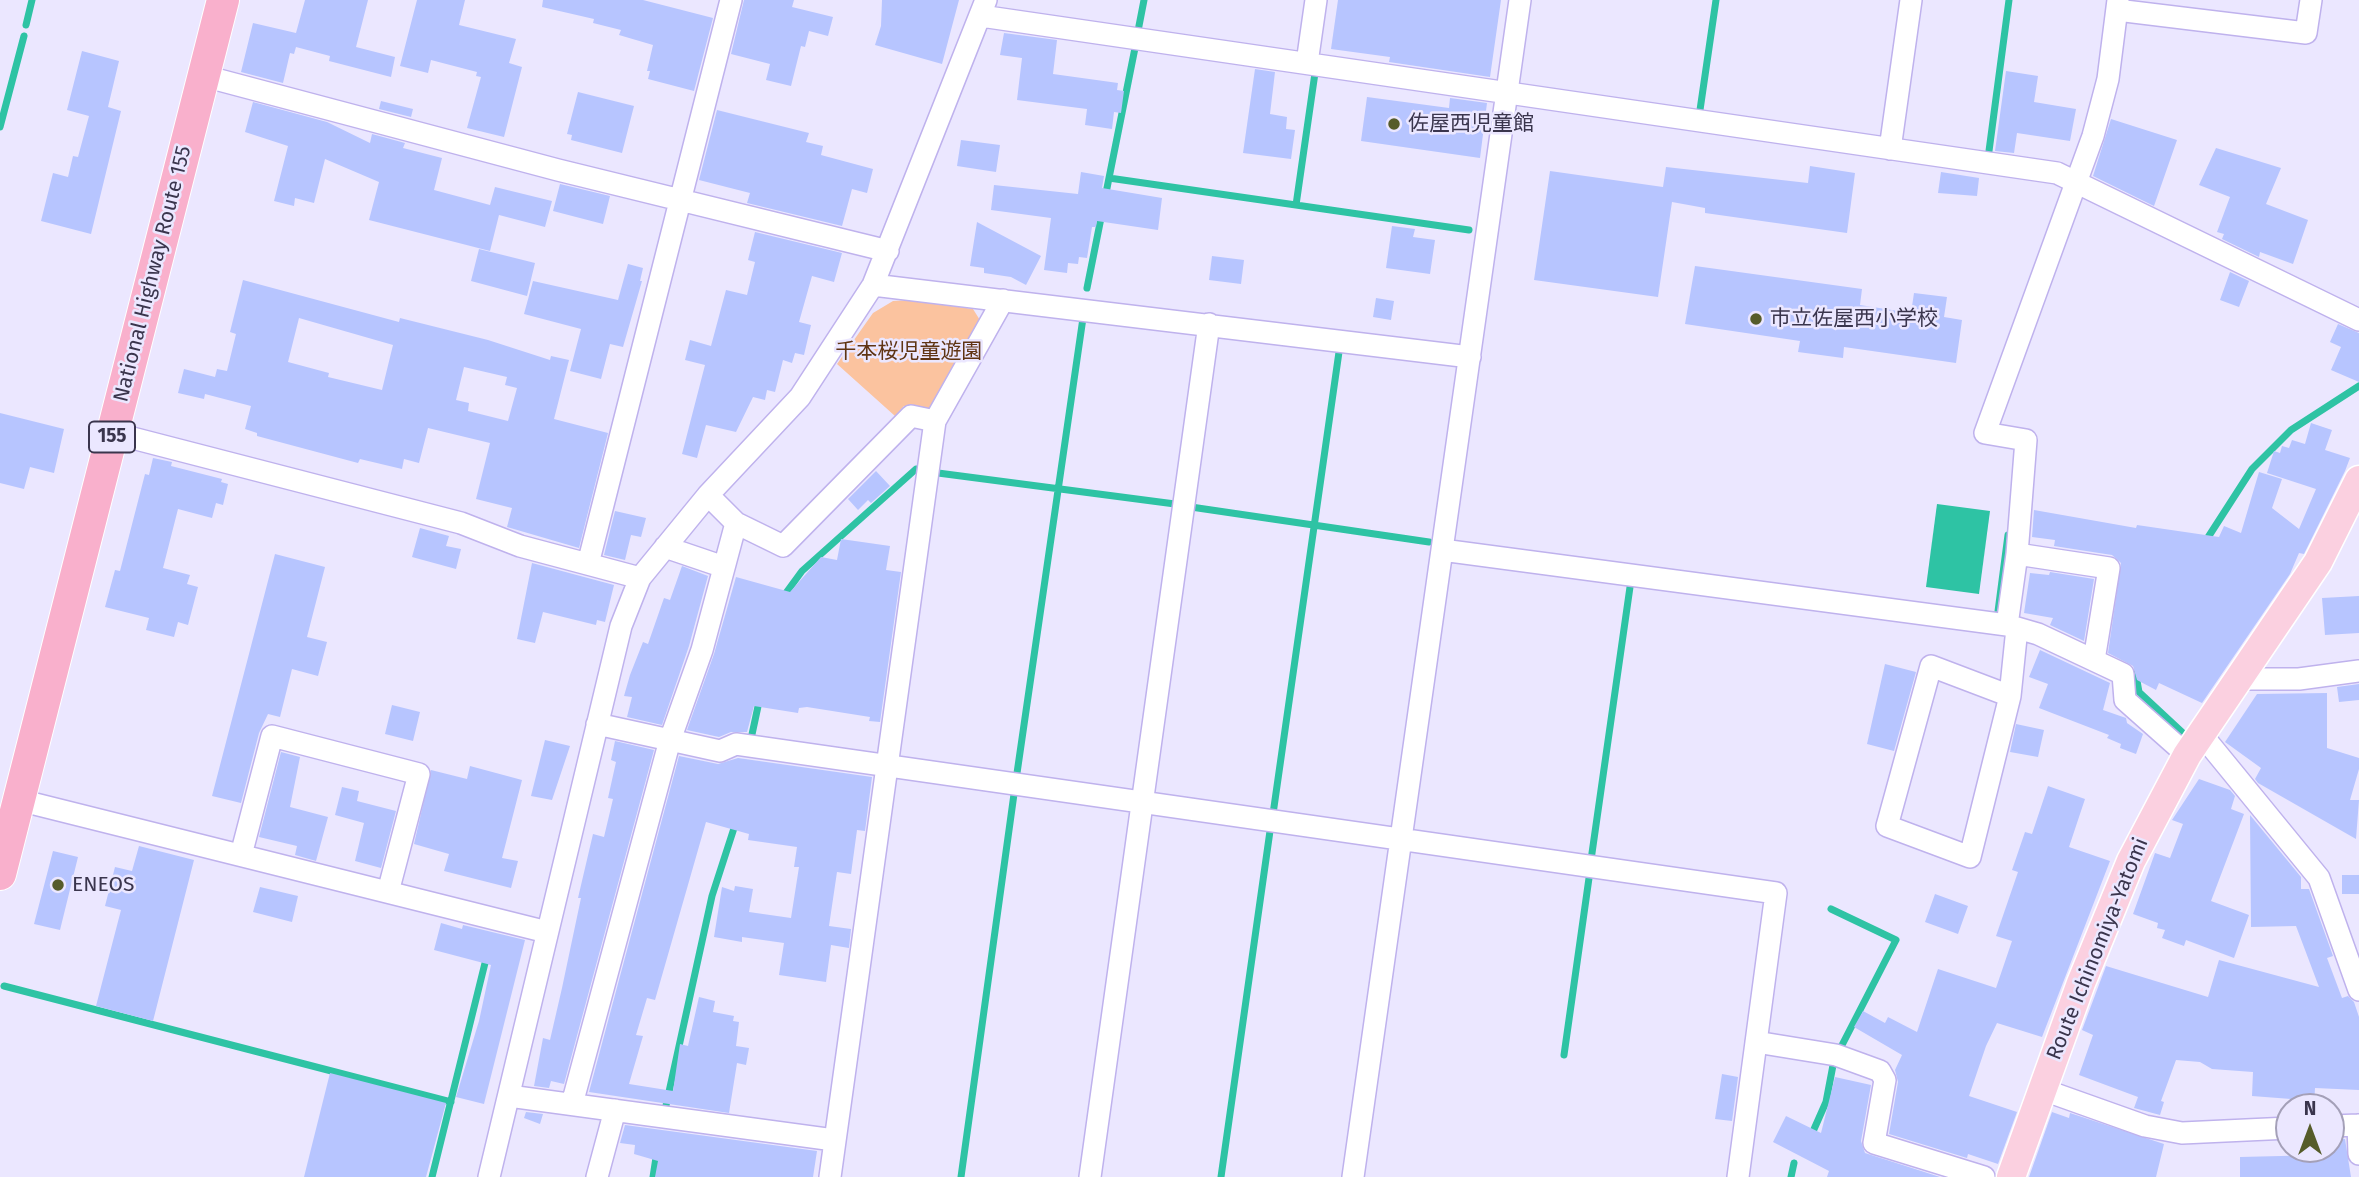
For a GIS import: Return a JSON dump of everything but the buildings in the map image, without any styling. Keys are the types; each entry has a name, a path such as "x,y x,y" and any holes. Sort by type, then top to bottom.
{"highway":[{"name":"National Highway Route 155","path":"0,874 223,0"}],"main road":[{"name":"Route Ichinomiya-Yatomi","path":"2011,1177 2041,1089 2131,861 2194,745 2318,562 2359,480"}],"street":[{"path":"587,564 731,0"},
{"path":"1307,63 1316,0"},
{"path":"1353,1177 1520,0"},
{"path":"1890,149 1911,0"},
{"path":"2010,696 1931,666 1887,826 1970,857 2010,696 2012,627 2026,440 1985,433 2076,182 2108,79 2118,5 2306,33 2311,0"},
{"path":"489,1177 621,626 640,578 708,495 800,397 873,285 983,8 1507,94 2057,173 2359,320"},
{"path":"204,76 558,170 680,197 888,251"},
{"path":"873,285 1470,357"},
{"path":"830,1177 936,421 1003,300"},
{"path":"1090,1177 1209,324"},
{"path":"708,495 736,523 783,546 911,416 936,421"},
{"path":"113,433 461,523 520,546 640,578"},
{"path":"572,1104 670,740 702,650 736,523"},
{"path":"665,547 724,567"},
{"path":"1442,550 2012,627 2038,634 2094,660 2123,674 2125,700 2194,745 2319,878 2359,990"},
{"path":"2017,554 2109,568 2094,660"},
{"path":"2241,678 2300,679 2359,671"},
{"path":"597,724 720,751 736,744 1776,893 1738,1177"},
{"path":"241,856 272,736 419,774 388,892"},
{"path":"19,800 547,932"},
{"path":"1756,1042 1836,1055 1881,1071 1885,1080 1874,1143 1984,1177"},
{"path":"2041,1089 2145,1126 2182,1133 2275,1129"},
{"path":"509,1096 834,1140"},
{"path":"597,1177 615,1110"},
{"path":"2358,1125 2359,1154"}],"green space":[{"name":"千本桜児童遊園","path":"910,300 973,309 983,325 930,410 904,406 895,416 837,364 873,313 893,301"}],"shaded area":[{"path":"1937,504 1990,511 1979,594 1926,587"}],"waterway":[{"path":"26,25 32,0"},
{"path":"1138,31 1144,0"},
{"path":"1700,110 1716,0"},
{"path":"1989,151 2009,0"},
{"path":"0,127 24,36"},
{"path":"1105,198 1135,48"},
{"path":"1296,205 1315,73"},
{"path":"1109,178 1469,230"},
{"path":"1087,288 1102,213"},
{"path":"1016,780 1083,318"},
{"path":"1273,814 1339,352"},
{"path":"2205,542 2252,469 2291,430 2359,386"},
{"path":"783,597 802,571 916,469 922,469"},
{"path":"938,473 1175,504"},
{"path":"1191,507 1429,542"},
{"path":"1997,619 2008,535"},
{"path":"1591,860 1630,587"},
{"path":"2140,668 2136,675 2139,692 2182,732"},
{"path":"751,739 760,697"},
{"path":"961,1177 1014,794"},
{"path":"665,1110 712,896 736,822"},
{"path":"1221,1177 1270,831"},
{"path":"1564,1055 1590,871"},
{"path":"1831,909 1896,940 1840,1049"},
{"path":"432,1177 487,955"},
{"path":"4,986 451,1102"},
{"path":"1811,1136 1826,1102 1834,1060"},
{"path":"653,1177 657,1151"},
{"path":"1791,1177 1794,1163"}],"place":[{"name":"佐屋西児童館","path":"1394,124"},
{"name":"市立佐屋西小学校","path":"1756,319"},
{"name":"ENEOS","path":"58,885"}]}
